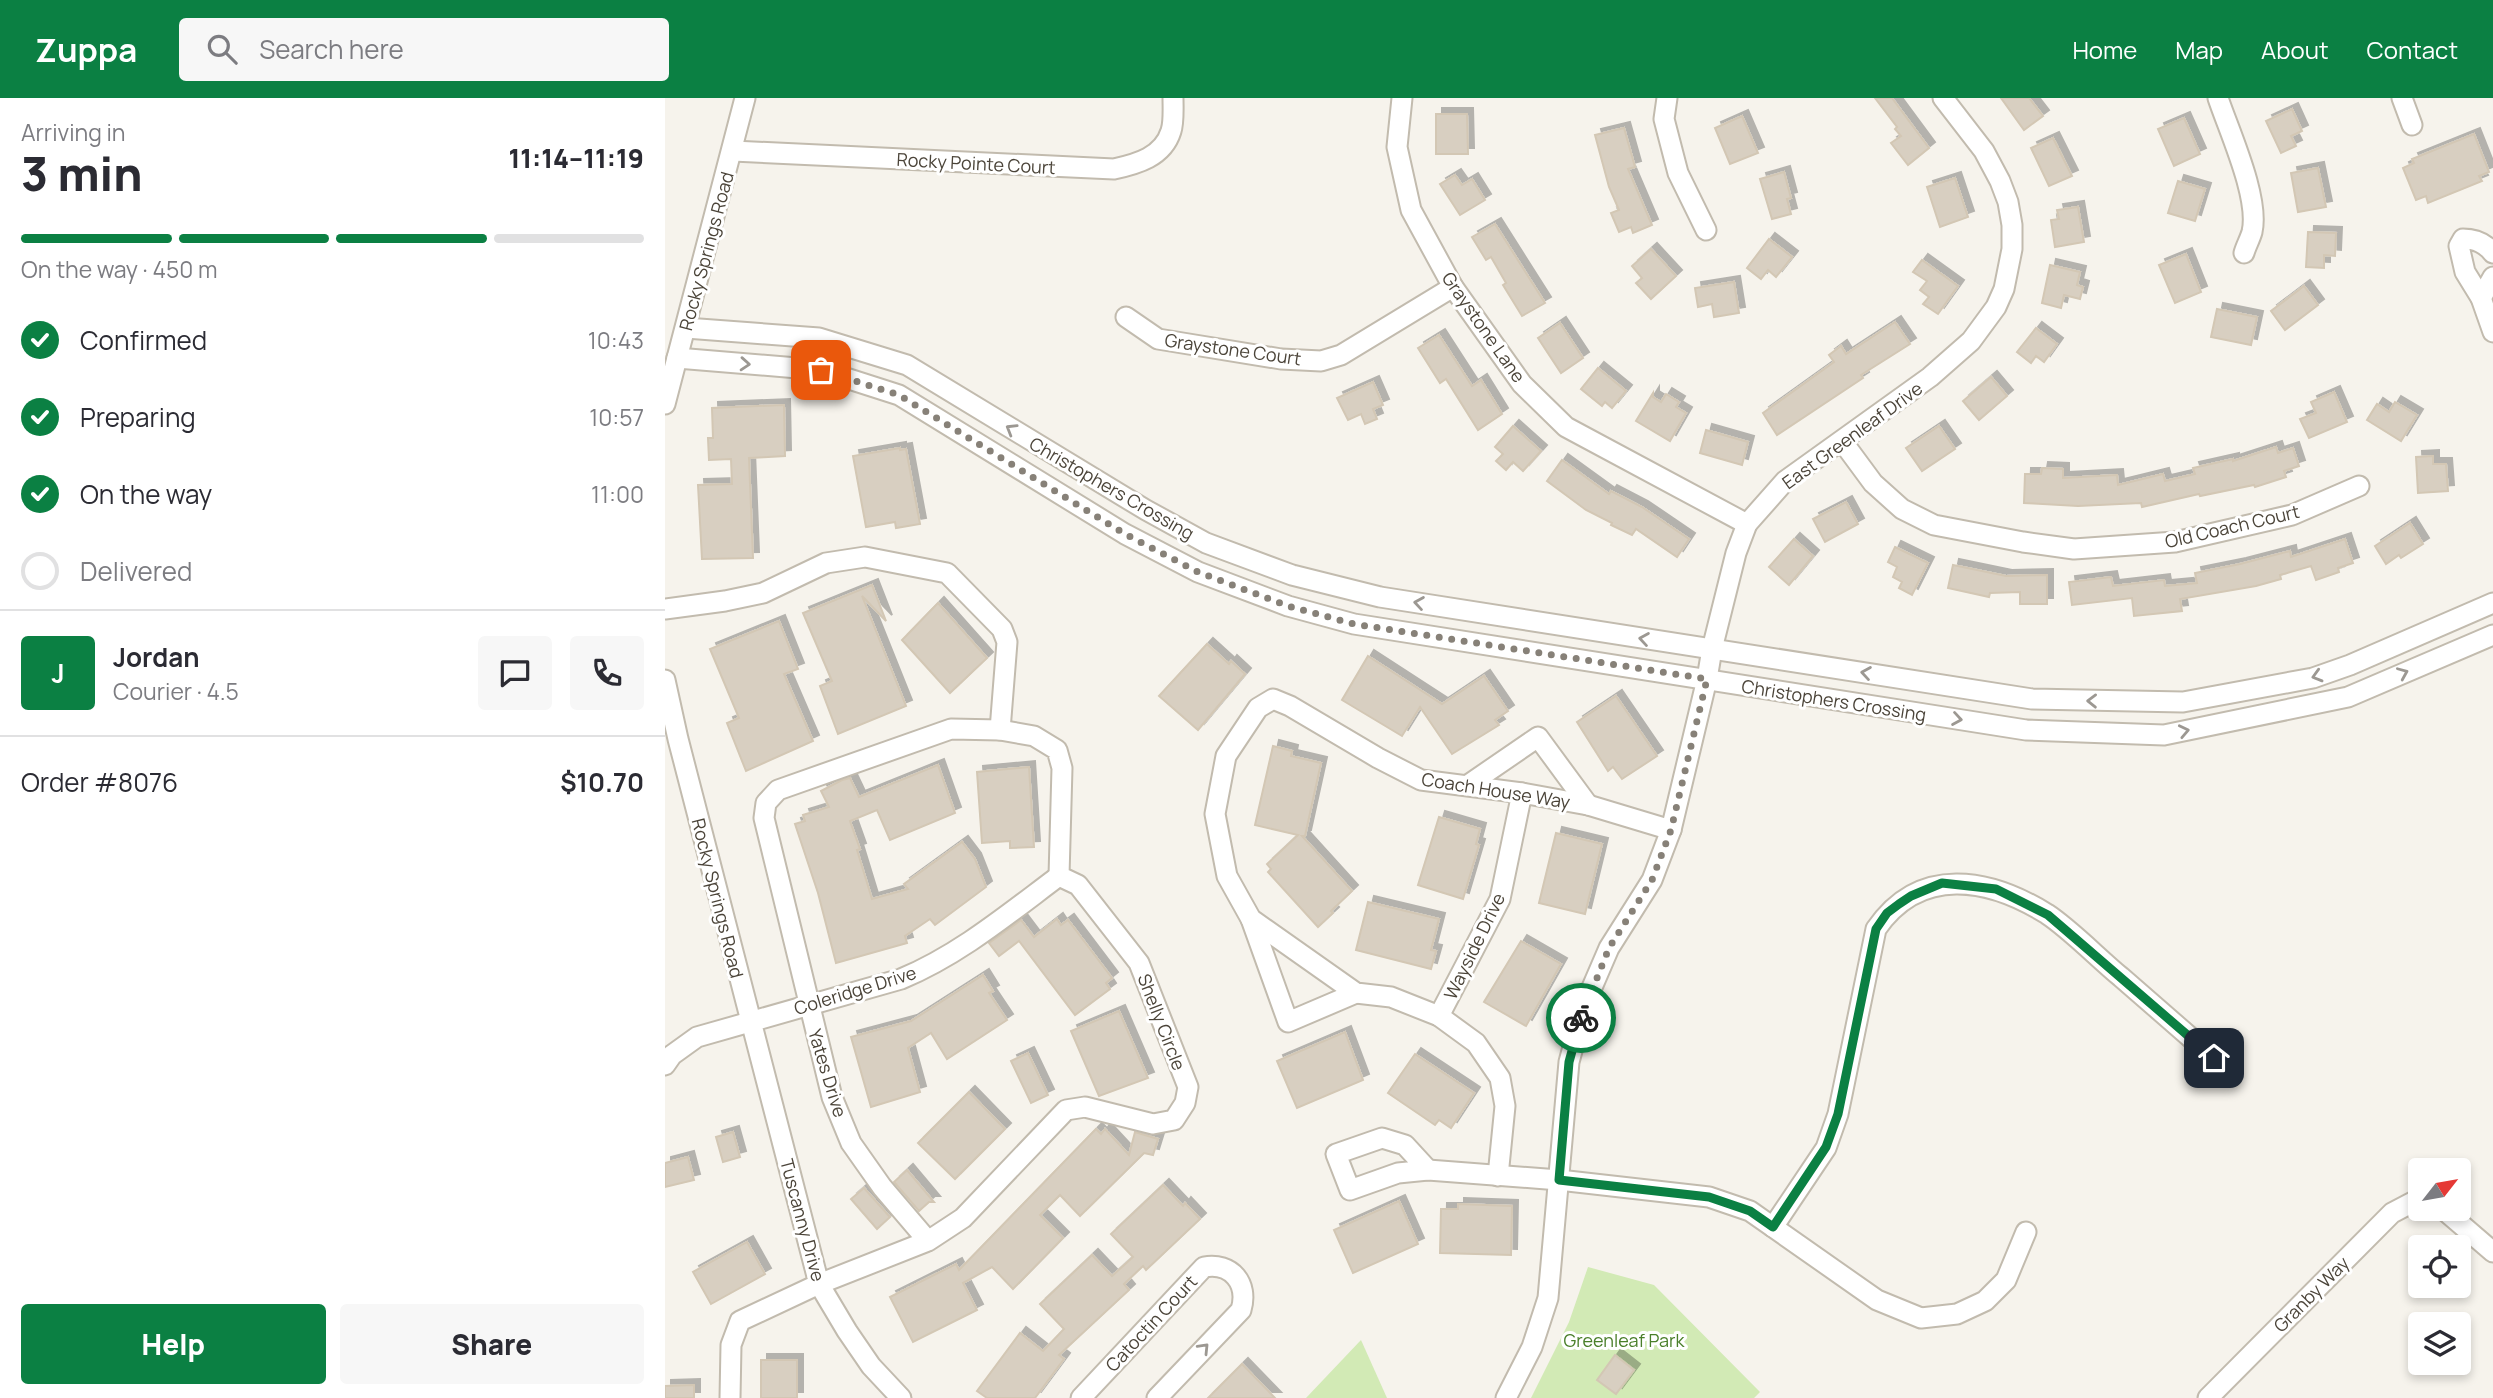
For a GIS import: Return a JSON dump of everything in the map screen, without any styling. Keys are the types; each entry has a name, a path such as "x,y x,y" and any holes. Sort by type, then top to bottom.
{"street":[{"name":"Rocky Springs Road","path":"665,404 745,98"},
{"name":"Rocky Pointe Court","path":"733,151 1114,169 1143,163 1159,150 1171,132 1173,98"},
{"name":"Graystone Lane","path":"1402,98 1397,147 1411,210 1453,287 1522,384 1566,427 1747,524"},
{"path":"1667,98 1664,119 1678,173 1706,230"},
{"name":"East Greenleaf Drive","path":"1512,1396 1548,1298 1569,1062 1584,1006 1609,948 1652,880 1671,830 1707,679 1711,649 1736,553 1747,524 1785,481 1930,377 1971,341 1996,307 2004,289 2013,249 2008,202 1984,151 1943,98"},
{"path":"2218,98 2245,176 2251,203 2252,230 2244,253"},
{"path":"2402,98 2412,125"},
{"path":"2493,253 2474,239 2463,239 2459,246 2465,272 2481,298 2493,332"},
{"path":"2481,298 2493,276"},
{"name":"Graystone Court","path":"1126,317 1158,340 1281,359 1321,361 1341,355 1453,287"},
{"name":"Christophers Crossing","path":"686,328 819,338 907,365 1146,510 1206,542 1292,575 1380,597 2032,699 2183,702 2313,678 2350,665 2493,603"},
{"name":"Christophers Crossing","path":"677,358 821,370 899,395 1125,534 1198,572 1288,606 1354,624 2026,730 2164,734 2348,696 2493,635"},
{"name":"Old Coach Court","path":"1842,441 1874,483 1902,509 1934,525 2074,549 2175,542 2292,515 2359,486"},
{"path":"665,609 763,593 826,562 865,556 947,573 1002,629 1007,642 1000,730"},
{"name":"Rocky Springs Road","path":"665,680 750,1020"},
{"name":"Coach House Way","path":"1498,1176 1505,1106 1500,1078 1476,1043 1439,1016 1391,997 1356,993 1251,919 1227,876 1215,814 1226,756 1258,708 1273,699 1421,780 1588,805 1671,830"},
{"path":"808,1004 764,818 766,803 778,789 951,729 1000,730 1034,736 1057,750 1062,768 1059,876"},
{"path":"1468,785 1538,737 1588,805"},
{"name":"Wayside Drive","path":"1439,1016 1500,899 1521,793"},
{"name":"Coleridge Drive","path":"750,1020 901,979 930,967 1059,876"},
{"name":"Shelly Circle","path":"730,1398 731,1345 740,1321 819,1284 928,1241 963,1218 1066,1110 1085,1107 1153,1124 1174,1120 1185,1103 1188,1087 1139,963 1079,885 1059,876"},
{"path":"1773,1227 1826,1147 1838,1114 1876,929 1887,913 1911,896 1942,883 1996,889 2048,915 2214,1058"},
{"path":"1251,919 1288,1022 1356,993"},
{"name":"Yates Drive","path":"808,1004 832,1097 851,1143 882,1187 928,1241"},
{"path":"665,1065 672,1055 697,1037 750,1020"},
{"name":"Tuscanny Drive","path":"750,1020 819,1284 870,1366 901,1398"},
{"path":"1427,1170 1559,1180 1709,1197 1750,1211 1877,1300 1921,1318 1957,1314 1985,1301 2006,1280 2026,1232"},
{"name":"Granby Way","path":"2208,1398 2392,1213 2408,1205"},
{"path":"2458,1222 2493,1252"},
{"name":"Catoctin Court","path":"1081,1398 1204,1266 1218,1264 1234,1273 1242,1287 1244,1300 1241,1310 1157,1398"}],"green space":[{"name":"Greenleaf Park","path":"1588,1267 1654,1285 1760,1392 1754,1398 1531,1398 1569,1322"},
{"path":"1361,1340 1387,1398 1306,1398"}],"building":[{"path":"1875,98 1892,98 1929,148 1908,165 1891,143 1901,136 1895,129 1897,127"},
{"path":"2001,98 2029,98 2043,116 2024,130"},
{"path":"2292,109 2302,131 2291,136 2296,146 2281,153 2266,121"},
{"path":"1436,114 1467,114 1468,154 1436,154"},
{"path":"1742,116 1758,153 1730,164 1715,128"},
{"path":"2184,118 2200,154 2174,166 2158,129"},
{"path":"1624,128 1635,167 1628,169 1652,225 1633,233 1631,227 1619,232 1611,213 1619,210 1609,187 1595,135"},
{"path":"2474,134 2489,172 2479,176 2482,181 2428,203 2426,196 2416,200 2403,168 2414,163 2412,159"},
{"path":"2053,138 2072,176 2049,186 2031,148"},
{"path":"2318,168 2326,207 2298,212 2291,173"},
{"path":"1784,172 1791,198 1787,199 1791,214 1772,219 1760,179"},
{"path":"1455,175 1462,185 1472,179 1485,200 1460,215 1440,184"},
{"path":"1955,178 1968,217 1940,227 1927,187"},
{"path":"2178,181 2205,189 2195,221 2168,213"},
{"path":"2078,207 2084,242 2055,247 2051,220 2059,219 2057,210"},
{"path":"1495,224 1545,303 1522,316 1503,285 1506,283 1491,257 1486,260 1472,237"},
{"path":"2308,232 2336,233 2335,256 2324,255 2324,268 2306,267"},
{"path":"1769,239 1792,257 1776,277 1768,270 1761,279 1747,268"},
{"path":"1651,249 1676,276 1651,299 1636,283 1642,278 1632,266"},
{"path":"2186,254 2201,292 2175,303 2159,265"},
{"path":"1922,260 1958,286 1938,314 1923,304 1929,297 1920,290 1927,281 1913,272"},
{"path":"2050,265 2080,272 2077,285 2083,287 2080,299 2064,295 2061,308 2042,303"},
{"path":"1734,282 1739,313 1714,317 1712,304 1698,307 1695,288"},
{"path":"2304,286 2318,305 2285,330 2271,311"},
{"path":"2217,309 2257,317 2251,345 2211,337"},
{"path":"1895,322 1910,344 1777,435 1763,413 1834,362 1829,355 1841,346 1846,354"},
{"path":"1560,323 1583,358 1561,373 1538,338"},
{"path":"2036,328 2057,344 2044,362 2036,356 2031,363 2017,352"},
{"path":"1439,335 1472,386 1481,380 1502,414 1478,430 1446,379 1440,383 1418,348"},
{"path":"1598,368 1626,391 1612,408 1605,402 1602,406 1581,389"},
{"path":"1991,377 2007,396 1979,420 1963,401"},
{"path":"1373,382 1383,405 1373,409 1377,419 1365,424 1361,414 1348,420 1337,398"},
{"path":"2334,392 2347,422 2309,438 2300,419 2316,413 2311,402"},
{"path":"1653,393 1653,397 1661,402 1666,394 1679,402 1676,407 1686,413 1670,441 1636,421"},
{"path":"2395,402 2417,415 2401,441 2367,420 2377,404 2389,412"},
{"path":"784,405 785,456 749,458 753,558 702,559 698,485 732,484 731,459 709,460 708,438 713,438 712,408"},
{"path":"1513,426 1541,451 1523,471 1513,462 1506,470 1496,461 1503,454 1495,447"},
{"path":"1939,426 1955,449 1922,471 1906,448"},
{"path":"1706,430 1748,442 1742,465 1700,453"},
{"path":"2276,447 2278,453 2293,448 2299,466 2284,471 2286,477 2255,487 2254,485 2200,496 2199,494 2142,507 2141,503 2078,506 2024,503 2025,474 2041,474 2042,468 2063,469 2063,478 2117,475 2118,485 2163,474 2165,481 2195,474 2193,468 2233,461"},
{"path":"906,449 920,524 896,528 895,522 866,527 853,456"},
{"path":"2433,456 2433,464 2446,464 2448,491 2418,493 2416,457"},
{"path":"1562,460 1609,494 1611,491 1642,507 1689,539 1677,557 1636,529 1632,535 1611,525 1612,523 1586,510 1547,481"},
{"path":"1846,502 1858,524 1825,542 1813,519"},
{"path":"2410,523 2423,544 2386,564 2375,546"},
{"path":"1794,539 1813,556 1789,585 1769,567"},
{"path":"2345,539 2353,563 2338,568 2339,572 2316,580 2311,566 2280,575 2281,579 2256,586 2180,599 2182,611 2134,616 2132,598 2072,605 2069,582 2111,577 2113,586 2164,580 2165,586 2197,583 2195,573 2290,551 2291,557"},
{"path":"1895,547 1928,563 1912,595 1899,588 1902,582 1893,577 1897,567 1888,562"},
{"path":"1953,565 2006,576 2047,575 2047,604 2020,604 2020,592 1990,593 1989,597 1948,588"},
{"path":"872,585 886,621 862,596 906,706 838,734 820,686 832,681 803,613"},
{"path":"938,603 987,658 950,693 902,640"},
{"path":"779,621 798,669 784,674 813,741 746,771 727,723 739,718 710,649"},
{"path":"1207,644 1245,674 1198,730 1159,696"},
{"path":"1368,656 1442,704 1484,676 1508,711 1495,720 1499,725 1452,754 1420,707 1402,736 1342,700"},
{"path":"1616,696 1657,756 1622,779 1613,767 1608,771 1577,722"},
{"path":"1273,746 1292,751 1291,756 1321,763 1305,836 1302,836 1352,891 1318,927 1268,872 1271,869 1267,864 1298,835 1255,825"},
{"path":"938,765 955,813 890,840 877,810 850,821 872,899 908,889 904,884 962,842 975,859 986,887 935,925 930,919 905,936 907,943 836,963 818,893 795,824 805,821 803,815 829,807 821,791 842,780 850,778 859,797"},
{"path":"1029,767 1034,847 1010,848 1010,841 982,843 977,772"},
{"path":"1439,817 1480,829 1476,844 1479,845 1463,899 1418,885"},
{"path":"1556,833 1602,844 1585,914 1539,903"},
{"path":"1368,902 1439,919 1431,950 1436,951 1431,969 1356,950"},
{"path":"1057,919 1061,925 1068,920 1112,978 1106,983 1110,989 1075,1015 1019,941 999,956 989,943 1021,920 1034,937"},
{"path":"1521,941 1561,964 1526,1026 1484,1002"},
{"path":"983,975 993,991 989,993 1007,1020 947,1059 931,1033 908,1048 920,1092 871,1107 851,1037 911,1021"},
{"path":"1119,1011 1148,1078 1099,1096 1071,1031"},
{"path":"1345,1032 1363,1080 1297,1108 1277,1061"},
{"path":"1028,1053 1048,1095 1031,1103 1011,1061"},
{"path":"1415,1054 1474,1093 1451,1128 1439,1120 1435,1125 1388,1093"},
{"path":"969,1092 1005,1129 955,1179 918,1143"},
{"path":"1096,1129 1101,1134 1105,1129 1129,1155 1135,1132 1158,1139 1153,1155 1144,1153 1080,1216 1060,1195 1040,1215 1063,1238 1013,1289 992,1267 963,1283 977,1310 913,1342 890,1297 956,1264 959,1270"},
{"path":"733,1132 740,1157 723,1162 716,1137"},
{"path":"688,1157 694,1180 665,1187 665,1163"},
{"path":"907,1170 934,1202 929,1202 919,1211 894,1182"},
{"path":"1163,1185 1200,1219 1146,1270 1143,1266 1124,1284 1129,1290 1059,1355 1064,1359 1035,1398 987,1398 977,1391 1020,1333 1043,1351 1064,1329 1040,1304 1092,1255 1112,1276 1133,1257 1111,1234"},
{"path":"864,1188 890,1217 877,1229 851,1199"},
{"path":"1399,1201 1418,1244 1353,1273 1334,1230"},
{"path":"1458,1204 1512,1206 1511,1255 1440,1253 1441,1209 1458,1209"},
{"path":"747,1242 765,1274 711,1304 693,1272"},
{"path":"1615,1355 1634,1370 1616,1394 1597,1380"},
{"path":"761,1360 797,1360 797,1398 761,1398"},
{"path":"1242,1364 1275,1398 1208,1398"},
{"path":"694,1385 694,1398 665,1398 665,1386"}],"way so far":[{"path":"821,370 899,395 1125,534 1198,572 1288,606 1354,624 1707,679 1671,830 1652,880 1609,948 1581,1018"}],"route":[{"path":"1581,1018 1569,1062 1559,1180 1709,1197 1750,1211 1773,1227 1826,1147 1838,1114 1876,929 1887,913 1899,904 1942,883 1996,889 2048,915 2214,1058"}]}
